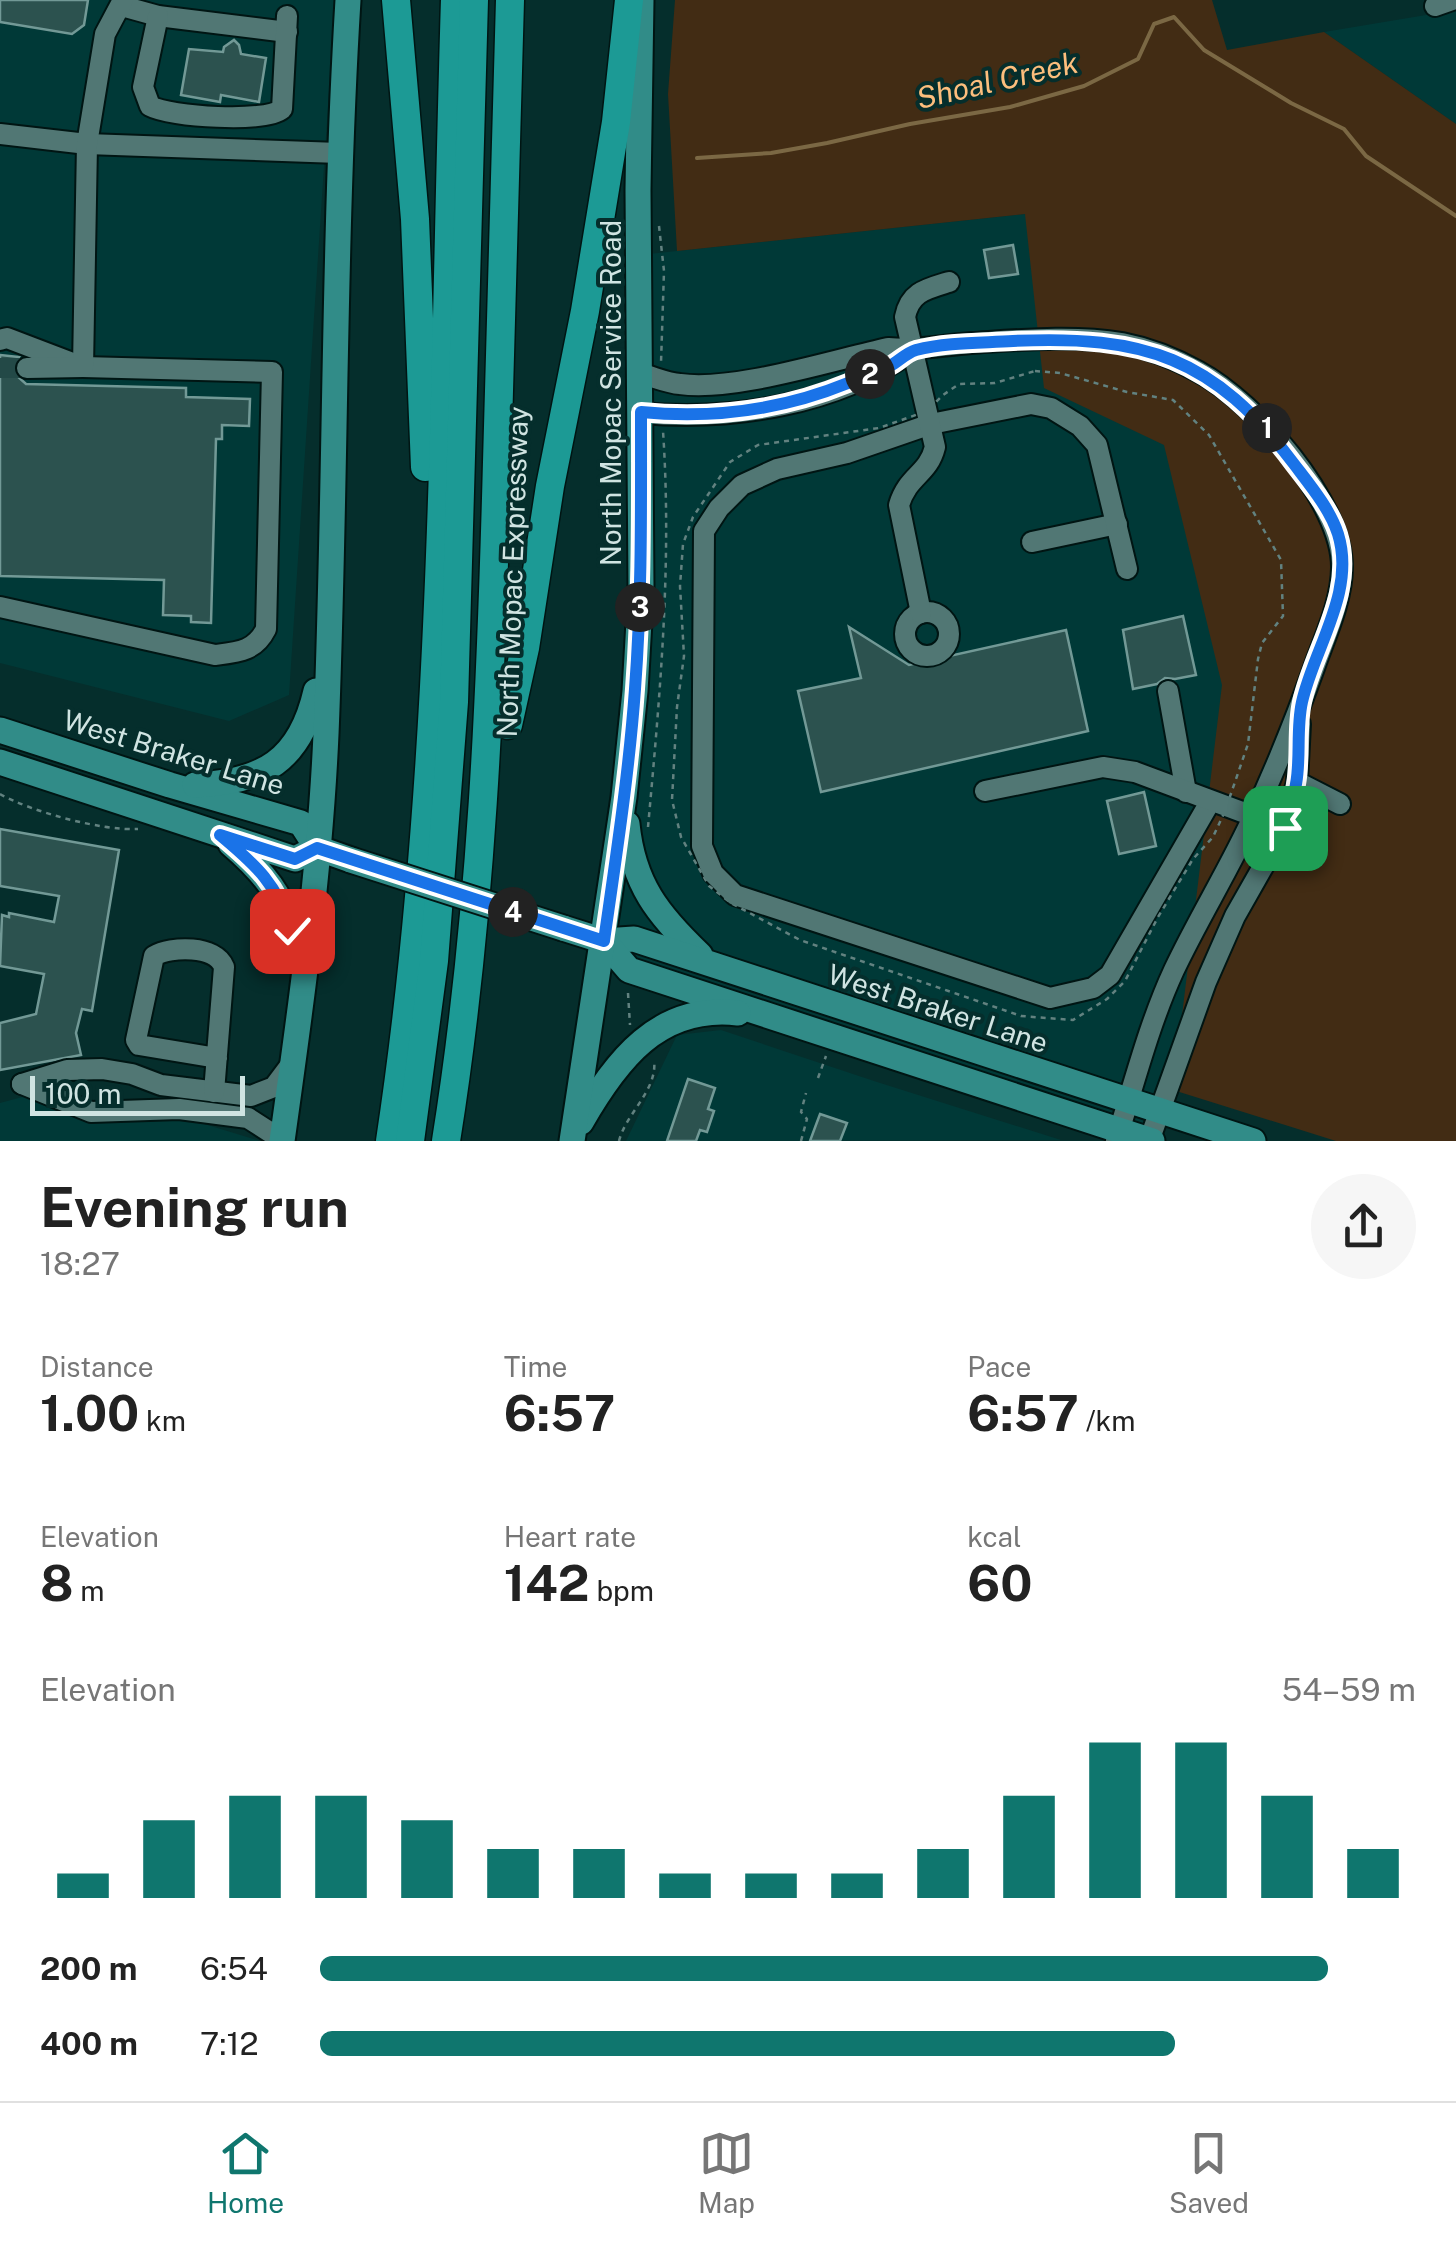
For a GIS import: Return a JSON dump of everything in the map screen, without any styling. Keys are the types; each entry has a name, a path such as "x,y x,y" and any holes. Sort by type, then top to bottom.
{"highway":[{"path":"396,0 414,219 424,455 438,557"},
{"path":"390,1141 424,843 438,557 455,0"},
{"path":"410,1141 434,961 454,702 474,0"},
{"path":"446,1141 469,977 486,778 510,0"},
{"name":"North Mopac Expressway","path":"465,1141 488,974 508,725 529,0"},
{"path":"508,725 593,263 616,122 629,0"}],"main road":[{"path":"282,1140 302,985 328,852 327,647 339,153 348,0"},
{"name":"North Mopac Service Road","path":"572,1139 624,797 652,418 638,190 642,0"},
{"path":"170,785 235,783 254,776 292,748 306,726 327,647"},
{"name":"West Braker Lane","path":"0,730 300,823 328,852 604,941 634,939 1253,1141"},
{"name":"West Braker Lane","path":"0,762 295,859 328,852"},
{"path":"624,797 629,842 650,902 707,962"},
{"path":"220,835 256,866 284,904 302,985"},
{"name":"West Braker Lane","path":"604,941 629,970 1118,1135 1150,1141"},
{"path":"572,1139 621,1059 641,1042 698,1015 727,1012 768,1016"},
{"path":"861,1046 871,1038 886,1035 947,1056 989,1056"}],"street":[{"path":"83,367 86,144 105,34 122,3 158,16 287,24 280,112 262,116 166,112 150,106 143,87 158,16"},
{"path":"0,134 86,144 339,153"},
{"path":"921,613 899,505 904,488 932,461 935,447 905,317 908,302 921,290 949,282"},
{"path":"0,340 7,338 83,367"},
{"path":"651,371 680,384 703,384 740,381 888,348 912,351 968,343 1064,338 1123,343 1202,373 1231,395 1268,428 1318,496 1338,535 1342,569 1334,614 1254,816 1173,972 1126,1101 1118,1135"},
{"path":"652,418 724,414 815,397 891,366 912,351"},
{"path":"811,365 820,388 815,397"},
{"path":"0,607 215,655 241,652 259,643 266,628 272,372 26,368"},
{"path":"1127,569 1098,445 1080,426 1050,408 1031,404 929,417 847,453 778,470 742,485 719,508 704,531 702,846 713,873 735,895 1050,998 1092,988 1110,975 1218,804"},
{"path":"1032,542 1117,524"},
{"path":"1168,692 1186,792"},
{"path":"1150,1141 1206,982 1236,916 1285,828 1297,782 1302,702"},
{"path":"985,791 1102,767 1134,772 1285,828"},
{"path":"1297,782 1340,804"},
{"path":"214,1092 217,1058 224,967 222,959 215,953 164,950 154,956 136,1040 139,1045 217,1058"},
{"path":"282,1140 248,1118 220,1112 148,1108 90,1112 22,1084 67,1070 102,1069 125,1072 162,1085 251,1096 274,1087 293,1061"}],"path":[{"path":"651,371 664,271 659,221"},
{"path":"683,544 680,586 684,656 672,800 680,837 709,886 788,934 1021,1016 1072,1020 1107,998 1124,981 1193,858 1213,838 1218,804 1248,744 1262,643 1283,616 1281,560 1208,436 1174,400 1127,392 1060,372 1035,372 995,383 960,384 942,395 929,417"},
{"path":"648,829 659,727 666,576 652,418"},
{"path":"0,794 36,810 110,829 135,830 143,824"},
{"path":"628,987 632,1031"},
{"path":"618,1141 650,1084 655,1069 651,1055"},
{"path":"818,1078 826,1056"},
{"path":"801,1141 807,1120 801,1112 806,1093"}],"shaded area":[{"path":"0,0 335,0 289,695 229,721 0,663"},
{"path":"675,0 1212,0 1227,50 1324,32 1456,124 1456,1141 1336,1141 1173,1090 1222,685 1164,445 1044,388 1025,214 677,251 668,94"},
{"path":"1456,7 1456,124 1324,32 1432,14"},
{"path":"1025,214 1123,343 1456,864 1285,829 1150,1140 629,970 604,941 624,797 639,255"},
{"path":"721,1030 1061,1140 626,1141 677,1035"},
{"path":"26,1096 63,1115 103,1121 191,1120 260,1141 0,1141 0,1103"}],"building":[{"path":"0,0 88,0 84,25 72,34 0,22"},
{"path":"234,40 241,54 266,58 259,102 221,95 220,102 181,95 189,49 223,52"},
{"path":"1013,245 1018,274 989,278 984,250"},
{"path":"0,355 19,357 13,367 26,384 186,388 186,397 250,399 249,426 222,425 222,439 216,439 211,623 191,622 191,616 163,615 164,580 0,576"},
{"path":"1183,616 1196,675 1165,678 1157,684 1133,689 1123,630"},
{"path":"849,627 909,665 1066,630 1088,731 821,792 798,691 861,678"},
{"path":"1144,792 1156,846 1119,854 1107,801"},
{"path":"0,829 119,850 92,1011 82,1009 76,1033 81,1055 0,1070 0,1023 36,1014 44,974 0,966 2,915 54,922 59,896 0,886"},
{"path":"688,1079 715,1088 708,1109 714,1111 707,1132 700,1130 696,1141 667,1141"},
{"path":"820,1114 847,1123 840,1141 810,1141"}],"waterway":[{"name":"Shoal Creek","path":"697,158 771,153 827,143 1010,107 1084,86 1138,59 1154,24 1174,17 1204,50 1291,103 1344,129 1366,156 1456,216"}],"tunnel":[{"path":"0,368 27,368"}],"route":[{"path":"292,931 276,891 256,866 220,835 295,859 317,848 604,941 635,691 641,587 641,412 680,416 770,408 815,397 891,366 912,351 968,343 1064,338 1123,343 1165,356 1202,373 1268,428 1318,496 1338,535 1342,569 1334,614 1302,702 1297,782 1285,828"}]}
